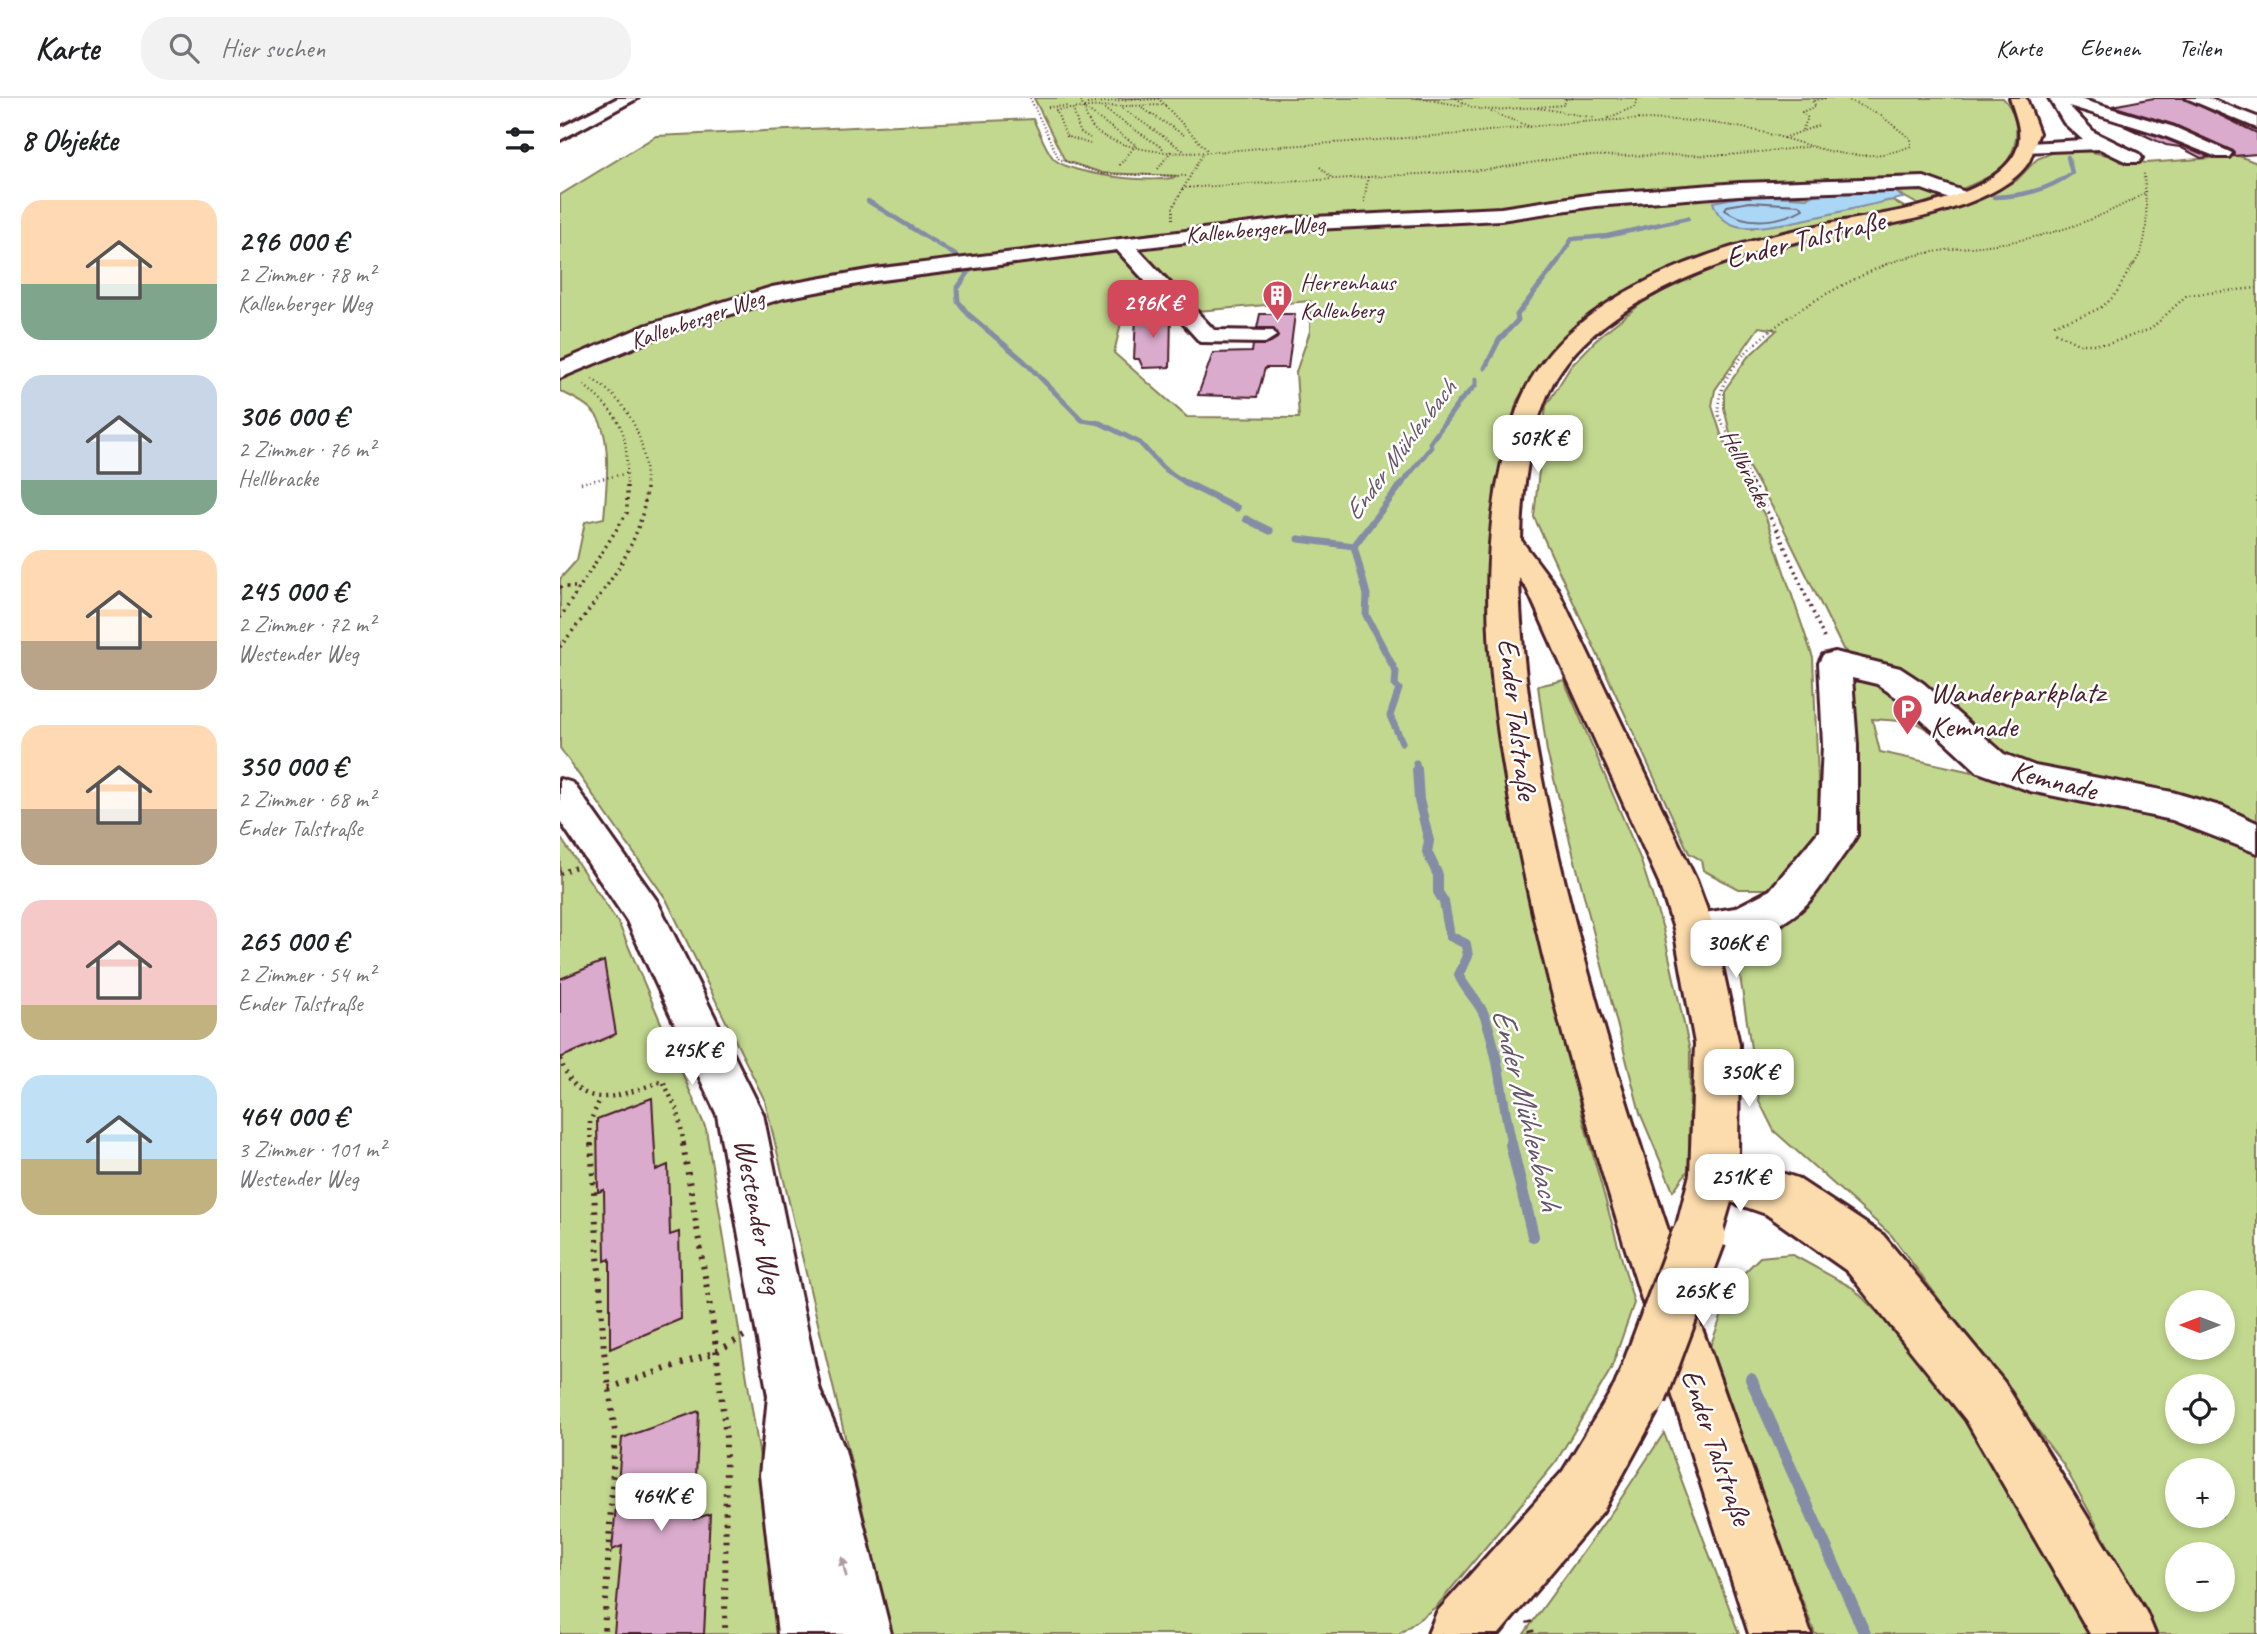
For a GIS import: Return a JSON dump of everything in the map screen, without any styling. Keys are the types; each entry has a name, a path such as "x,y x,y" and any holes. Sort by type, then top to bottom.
{"main road":[{"path":"2018,98 2030,120 2032,138 2029,148"},
{"name":"Ender Talstraße","path":"1780,1634 1607,1120 1567,981 1519,754 1506,615 1505,539 1510,492 1531,404 1556,363 1588,330 1633,299 1682,273 1797,236 1930,209 1964,198 2006,176 2026,158 2029,148"},
{"path":"1459,1634 1583,1491 1640,1394 1699,1236 1714,1174 1717,1044 1694,929 1677,880 1542,587 1505,539"},
{"path":"1714,1174 1780,1195 1865,1253 1985,1401 2124,1634"}],"street":[{"path":"560,135 630,98"},
{"path":"2058,98 2070,121 2101,144 2133,158"},
{"path":"2058,98 2168,131 2223,153"},
{"path":"2194,98 2257,123"},
{"path":"2029,148 2101,144"},
{"name":"Kallenberger Weg","path":"568,372 655,330 780,292 874,275 1173,237 1293,224 1455,218 1595,200 1739,189 1924,183 1964,198"},
{"path":"1123,244 1209,337 1265,336"},
{"path":"1694,929 1741,924 1784,901 1838,835 1840,745 1835,663"},
{"name":"Kemnade","path":"1835,663 1888,676 1912,691 1991,764 2030,778 2172,806 2210,817 2257,839"},
{"name":"Westender Weg","path":"560,792 643,912 740,1114 793,1392 817,1450 859,1634"},
{"name":"Westender Weg","path":"793,1392 788,1475 809,1634"}],"path":[{"path":"1030,98 1059,159 1102,174 1188,176"},
{"path":"1111,98 1081,99 1097,133 1136,145 1203,153"},
{"path":"1417,98 1426,102 1490,111 1534,127"},
{"path":"1456,98 1465,106"},
{"path":"1490,111 1564,105 1566,99 1573,98"},
{"path":"1173,237 1173,207 1188,176 1207,150 1385,142 1604,119 1634,107 1637,98"},
{"path":"1802,130 1808,118 1802,112 1815,106 1812,101 1825,98"},
{"path":"1534,107 1604,119 1707,122 1743,127 1830,154 1860,157 1897,154 1911,146 1911,139 1885,121 1878,112 1844,98"},
{"path":"1090,144 1071,140 1063,132 1056,110 1159,99 1207,150"},
{"path":"1048,107 1142,108 1166,105"},
{"path":"1083,107 1136,145"},
{"path":"1101,107 1164,149"},
{"path":"1122,108 1185,151"},
{"path":"1142,108 1184,135"},
{"path":"1073,109 1080,132 1090,138"},
{"path":"1783,138 1819,125"},
{"path":"1118,167 1136,145"},
{"path":"1182,188 1486,170 1574,156 1754,154 1811,146"},
{"path":"1157,169 1172,150"},
{"path":"1320,167 1331,178"},
{"name":"Hellbracke","path":"1835,663 1772,518 1727,436 1717,406 1719,390 1742,357 1772,328 1868,271 1929,252 2003,243 2064,231 2120,207 2146,192 2146,228 2137,261 2121,279 2112,298 2093,311 2055,324 2055,332 2060,338 2080,346 2097,347 2160,324 2187,295 2257,288"},
{"path":"560,618 627,513 629,474 627,439 614,411 568,372"},
{"path":"560,647 596,601 620,563 641,519 647,488 647,452 629,410 611,391 568,372"},
{"path":"581,484 629,474"},
{"path":"560,587 580,587"},
{"path":"560,1059 572,1090 600,1099 663,1081 678,1112 716,1352 726,1438 725,1634"},
{"path":"600,1099 590,1122 609,1388 615,1433 604,1634"},
{"path":"609,1388 716,1352"}],"green space":[{"path":"1034,98 2003,98 2014,118 2016,140 2013,151 2000,169 1973,184 1919,205 1894,191 1807,198 1768,195 1730,198 1751,228 1892,200 1906,208 1794,233 1670,270 1621,296 1576,327 1543,360 1517,401 1494,489 1491,553 1506,752 1583,1119 1634,1303 1611,1369 1556,1462 1437,1606 1399,1634 892,1634 765,1101 666,899 560,748 560,579 577,560 585,522 604,518 607,451 605,437 596,415 584,404 560,391 560,380 663,333 781,297 874,281 1122,252 1169,301 1132,312 1122,319 1114,353 1187,417 1299,418 1296,372 1310,331 1310,301 1198,311 1134,248 827,278 792,284 691,312 560,364 560,195 656,136 1033,119 1050,154 1062,164 1114,177 1168,179 1178,176 1103,173 1065,161"},
{"path":"2087,151 2146,163 2239,156 2257,163 2257,832 2195,820 2257,848 2257,1634 2157,1634 2063,1464 1891,1235 1774,1131 1759,1101 1740,976 1747,960 1797,913 1853,841 1850,682 1885,681 1843,649 1778,517 1731,437 1724,408 1724,391 1747,358 1777,330 1759,327 1715,390 1712,406 1722,437 1766,518 1813,658 1820,828 1774,889 1738,889 1703,870 1701,860 1689,853 1534,517 1546,406 1571,366 1602,334 1642,303 1690,276 1805,239 1974,199 2016,181 2037,159 2054,152","holes":["1872,719 1915,722 1961,751 1972,772 1880,752"]},
{"path":"1564,680 1640,858 1663,929 1690,1051 1689,1169 1673,1191 1640,1113 1547,752 1538,686"},
{"path":"560,837 619,924 706,1129 789,1634 560,1634"},
{"path":"1791,1254 1853,1288 1928,1364 2009,1479 2089,1634 1815,1634 1708,1352 1734,1283 1760,1257"},
{"path":"1664,1433 1739,1634 1524,1634 1616,1506"}],"water":[{"path":"1895,191 1903,198 1766,226 1734,225 1720,216 1713,202 1750,195 1807,198 1819,193"}],"building":[{"path":"2154,98 2184,98 2257,133 2257,154 2233,156 2233,151 2175,125 2112,106"},
{"path":"2124,126 2161,137 2210,157 2201,158"},
{"path":"1171,313 1170,367 1143,368 1139,359 1134,359 1136,316"},
{"path":"1260,314 1295,314 1288,368 1265,368 1257,397 1198,395 1213,353 1252,352 1253,345 1266,345 1277,338 1273,328 1257,328"},
{"path":"604,961 616,1034 560,1058 560,979"},
{"path":"652,1098 656,1170 668,1165 670,1235 679,1232 681,1319 610,1349 610,1259 605,1261 604,1190 598,1192 597,1119"},
{"path":"699,1411 694,1519 710,1514 704,1634 614,1634 622,1546 612,1550 622,1438"}],"waterway":[{"name":"Ender Mühlenbach","path":"1994,197 2035,191 2054,184 2072,173 2068,157"},
{"path":"868,201 960,258"},
{"name":"Ender Mühlenbach","path":"1555,266 1572,239 1607,236 1688,218"},
{"name":"Ender Mühlenbach","path":"1485,368 1499,340 1518,320 1517,315 1556,264"},
{"path":"970,270 957,289 958,301 968,314 1024,361 1082,420 1100,423 1140,443 1163,468 1189,485"},
{"name":"Ender Mühlenbach","path":"1401,485 1431,447 1430,443 1460,401 1476,385 1476,379"},
{"path":"1186,483 1237,508"},
{"name":"Ender Mühlenbach","path":"1354,546 1402,483"},
{"path":"1246,519 1270,531"},
{"path":"1299,539 1354,546"},
{"name":"Ender Mühlenbach","path":"1354,546 1367,595 1366,615 1396,672 1395,685 1399,689 1390,716 1402,742"},
{"name":"Ender Mühlenbach","path":"1416,763 1417,771"},
{"name":"Ender Mühlenbach","path":"1417,769 1419,800 1429,841 1427,852 1438,875 1438,892 1444,902 1450,936 1466,944 1468,956 1459,975 1482,1011 1490,1033 1512,1145"},
{"name":"Ender Mühlenbach","path":"1511,1144 1533,1236"},
{"path":"1751,1379 1865,1634"}],"place":[{"name":"Herrenhaus Kallenberg","path":"1277,323"},
{"name":"Wanderparkplatz Kemnade","path":"1907,736"}]}
